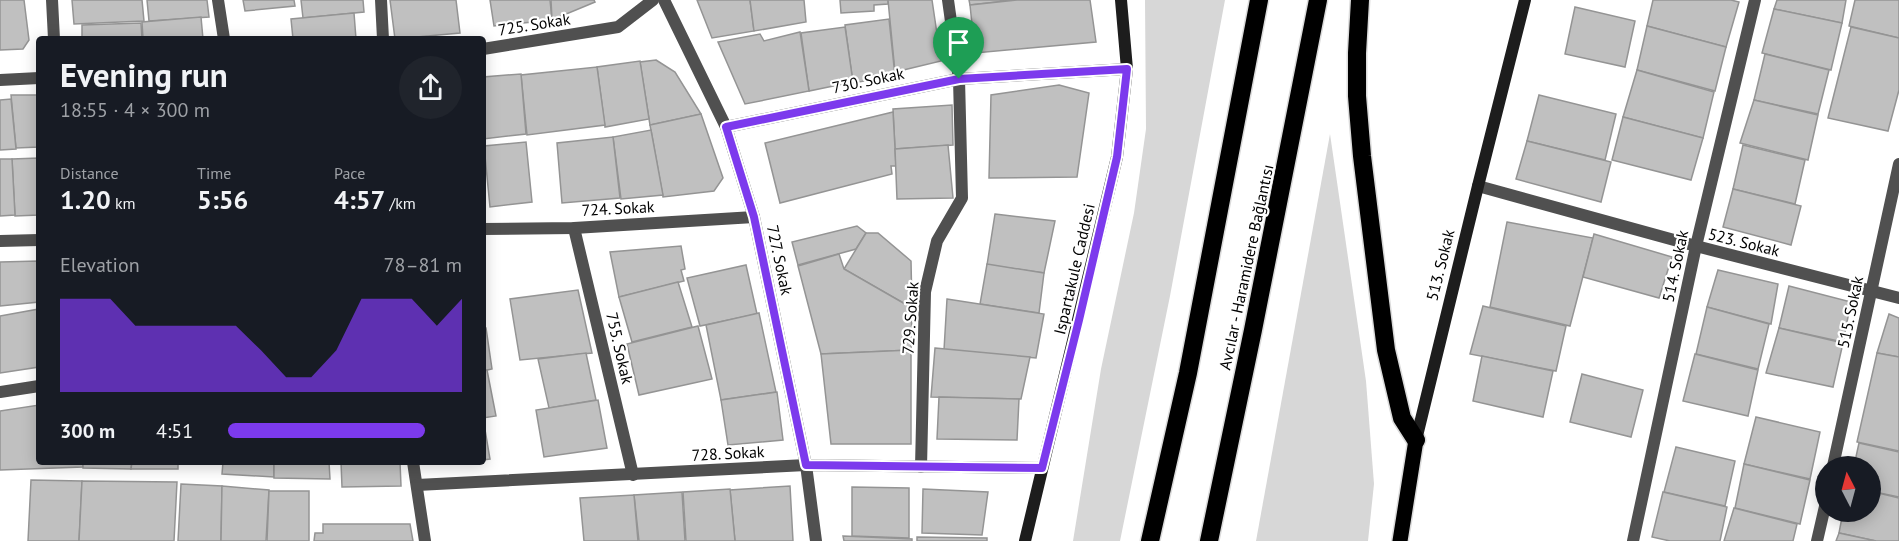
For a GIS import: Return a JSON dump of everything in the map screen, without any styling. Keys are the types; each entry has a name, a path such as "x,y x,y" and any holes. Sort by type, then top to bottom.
{"highway":[{"path":"1150,541 1188,373 1259,0"},
{"name":"Avcılar - Haramidere Bağlantısı","path":"1209,541 1318,0"},
{"path":"1360,0 1357,96 1384,338 1402,418 1416,440"}],"main road":[{"name":"513. Sokak","path":"1400,541 1416,440"}],"street":[{"path":"52,0 54,36"},
{"path":"218,0 224,36"},
{"path":"381,0 383,36"},
{"name":"725. Sokak","path":"486,49 618,27 653,0"},
{"name":"727. Sokak","path":"664,0 726,127 754,217 806,465 816,541"},
{"name":"729. Sokak","path":"921,467 925,292 937,241 962,198 959,79 948,0"},
{"name":"Ispartakule Caddesi","path":"1025,541 1117,157 1127,69 1121,0"},
{"name":"513. Sokak","path":"1416,440 1526,0"},
{"name":"514. Sokak","path":"1633,541 1696,246 1755,0"},
{"name":"730. Sokak","path":"726,127 959,79 1127,69"},
{"path":"0,80 36,78"},
{"name":"515. Sokak","path":"1835,456 1899,164"},
{"name":"523. Sokak","path":"1478,186 1696,246 1899,298"},
{"name":"724. Sokak","path":"486,229 574,228 754,217"},
{"name":"755. Sokak","path":"574,228 633,475"},
{"path":"0,241 36,240"},
{"path":"0,392 36,386"},
{"path":"414,465 425,541"},
{"name":"728. Sokak","path":"417,485 806,465 1042,468"},
{"path":"1817,541 1821,522"}],"shaded area":[{"path":"1145,0 1225,0 1170,296 1120,541 1073,541 1101,369 1134,213 1146,129"},
{"path":"1330,134 1366,381 1374,484 1368,541 1256,541"}],"building":[{"path":"0,0 24,0 29,40 23,49 0,50"},
{"path":"72,0 142,0 144,21 74,24"},
{"path":"147,0 207,0 209,17 149,21"},
{"path":"243,0 294,0 295,6 245,11"},
{"path":"301,0 363,0 364,12 303,18"},
{"path":"390,0 456,0 460,33 395,36"},
{"path":"490,0 550,0 552,20 494,26"},
{"path":"551,0 594,0 595,2 552,20"},
{"path":"697,0 750,0 754,31 712,38"},
{"path":"750,0 804,0 806,22 754,31"},
{"path":"840,0 888,0 888,4 874,5 874,11 841,13"},
{"path":"888,0 932,0 941,61 895,72"},
{"path":"969,0 1014,0 970,5"},
{"path":"1017,0 1090,0 1096,42 975,53 970,5"},
{"path":"1653,0 1731,0 1739,2 1726,47 1647,26"},
{"path":"1777,0 1846,0 1842,23 1774,9"},
{"path":"1855,0 1899,0 1899,38 1849,26"},
{"path":"1575,7 1635,21 1625,67 1565,54"},
{"path":"1774,9 1842,23 1831,70 1762,53"},
{"path":"354,13 356,36 293,36 291,19"},
{"path":"201,17 203,36 143,36 142,22"},
{"path":"889,19 895,76 853,83 845,25"},
{"path":"141,23 142,36 82,36 82,25"},
{"path":"1647,26 1726,47 1715,91 1637,70"},
{"path":"845,27 853,82 809,91 801,33"},
{"path":"1851,27 1899,38 1899,90 1888,131 1828,118"},
{"path":"800,32 809,91 745,104 718,42 760,34 764,41"},
{"path":"1765,54 1829,70 1818,114 1754,100"},
{"path":"656,60 675,72 701,114 650,125 640,62"},
{"path":"640,61 649,119 605,127 597,67"},
{"path":"597,67 605,125 527,135 521,75"},
{"path":"1637,70 1714,92 1703,138 1623,117"},
{"path":"521,74 526,134 486,139 486,77"},
{"path":"1059,85 1089,93 1077,177 989,178 991,95"},
{"path":"11,95 36,95 36,147 16,148"},
{"path":"1539,95 1616,114 1605,160 1527,141"},
{"path":"11,99 16,149 0,150 0,100"},
{"path":"1754,100 1818,115 1808,160 1740,143"},
{"path":"952,105 953,145 895,149 893,109"},
{"path":"893,112 896,166 891,166 892,174 780,203 765,143"},
{"path":"701,114 723,178 714,191 663,197 650,125"},
{"path":"1623,117 1703,138 1691,180 1612,160"},
{"path":"651,130 663,195 621,199 613,137"},
{"path":"613,137 620,198 562,203 557,143"},
{"path":"1527,141 1611,162 1601,202 1516,179"},
{"path":"526,142 532,202 490,207 486,146"},
{"path":"948,145 953,198 897,199 895,149"},
{"path":"1743,145 1805,160 1795,204 1733,189"},
{"path":"36,158 36,215 15,216 12,159"},
{"path":"0,159 12,159 15,215 0,216"},
{"path":"1733,189 1801,206 1791,245 1723,227"},
{"path":"995,214 1055,221 1044,273 987,265"},
{"path":"1507,222 1593,238 1570,326 1490,307"},
{"path":"857,226 866,233 856,249 798,265 792,242"},
{"path":"866,233 878,233 911,261 912,308 844,269"},
{"path":"1594,234 1672,257 1659,298 1583,277"},
{"path":"681,246 685,269 681,270 684,281 619,297 610,252"},
{"path":"839,254 844,269 912,308 911,350 821,354 798,266"},
{"path":"36,261 36,302 0,306 0,262"},
{"path":"987,264 1044,273 1039,313 980,304"},
{"path":"746,265 757,314 700,326 687,278"},
{"path":"1718,270 1778,284 1771,324 1707,307"},
{"path":"678,282 692,327 632,342 619,297"},
{"path":"1789,286 1851,302 1843,342 1779,328"},
{"path":"578,290 592,353 520,360 510,299"},
{"path":"947,299 1044,314 1036,358 944,350"},
{"path":"1483,306 1566,326 1556,371 1470,354"},
{"path":"1707,307 1769,324 1758,369 1696,354"},
{"path":"36,310 36,367 0,373 0,316"},
{"path":"759,313 776,392 721,400 706,325"},
{"path":"1889,314 1899,318 1899,357 1877,353"},
{"path":"698,326 712,379 639,395 627,344"},
{"path":"486,328 492,369 486,370"},
{"path":"1779,328 1843,343 1833,387 1766,373"},
{"path":"935,348 1030,357 1021,399 931,397"},
{"path":"911,350 911,444 831,444 821,354"},
{"path":"586,353 596,400 549,408 538,359"},
{"path":"1877,353 1899,357 1899,451 1857,442"},
{"path":"1695,354 1758,370 1748,416 1683,401"},
{"path":"1482,356 1553,371 1543,417 1473,401"},
{"path":"486,370 496,416 486,418"},
{"path":"1582,374 1643,390 1631,437 1570,422"},
{"path":"777,392 783,440 728,445 721,400"},
{"path":"939,397 1019,399 1017,440 937,439"},
{"path":"598,400 607,448 544,457 536,410"},
{"path":"36,405 36,465 83,465 83,467 0,470 0,411"},
{"path":"1756,417 1820,432 1810,479 1744,464"},
{"path":"486,436 490,459 486,460"},
{"path":"1859,443 1899,452 1899,497 1881,493 1881,456 1856,456"},
{"path":"1676,447 1735,461 1725,506 1664,492"},
{"path":"1744,464 1810,480 1800,524 1735,508"},
{"path":"83,465 132,465 131,469 83,468"},
{"path":"132,465 178,465 178,469 131,469"},
{"path":"223,465 274,465 274,477 222,474"},
{"path":"274,465 329,465 330,479 274,478"},
{"path":"341,465 400,465 401,486 342,487"},
{"path":"31,480 82,481 79,541 28,541"},
{"path":"82,481 177,482 174,541 79,541"},
{"path":"181,484 222,486 221,541 178,541"},
{"path":"222,486 269,490 266,541 221,541"},
{"path":"790,486 793,541 735,541 730,490"},
{"path":"852,487 909,488 909,538 852,536"},
{"path":"730,489 735,541 686,541 683,492"},
{"path":"923,489 988,492 982,535 922,533"},
{"path":"269,491 309,491 309,541 267,541"},
{"path":"682,492 685,541 639,541 634,495"},
{"path":"1663,492 1727,507 1720,541 1670,541 1652,537"},
{"path":"1881,494 1899,498 1899,541 1876,541 1839,533 1841,522 1881,522"},
{"path":"634,495 638,541 584,541 580,498"},
{"path":"1734,508 1797,524 1793,541 1724,541"},
{"path":"323,524 410,524 413,541 314,541 315,533 323,533"},
{"path":"1839,533 1876,541 1836,541"},
{"path":"843,536 912,539 912,541 844,541"},
{"path":"917,537 987,538 987,541 917,541"}],"route":[{"path":"1127,69 1117,157 1042,468 806,465 754,217 726,127 959,79 1127,69"}]}
